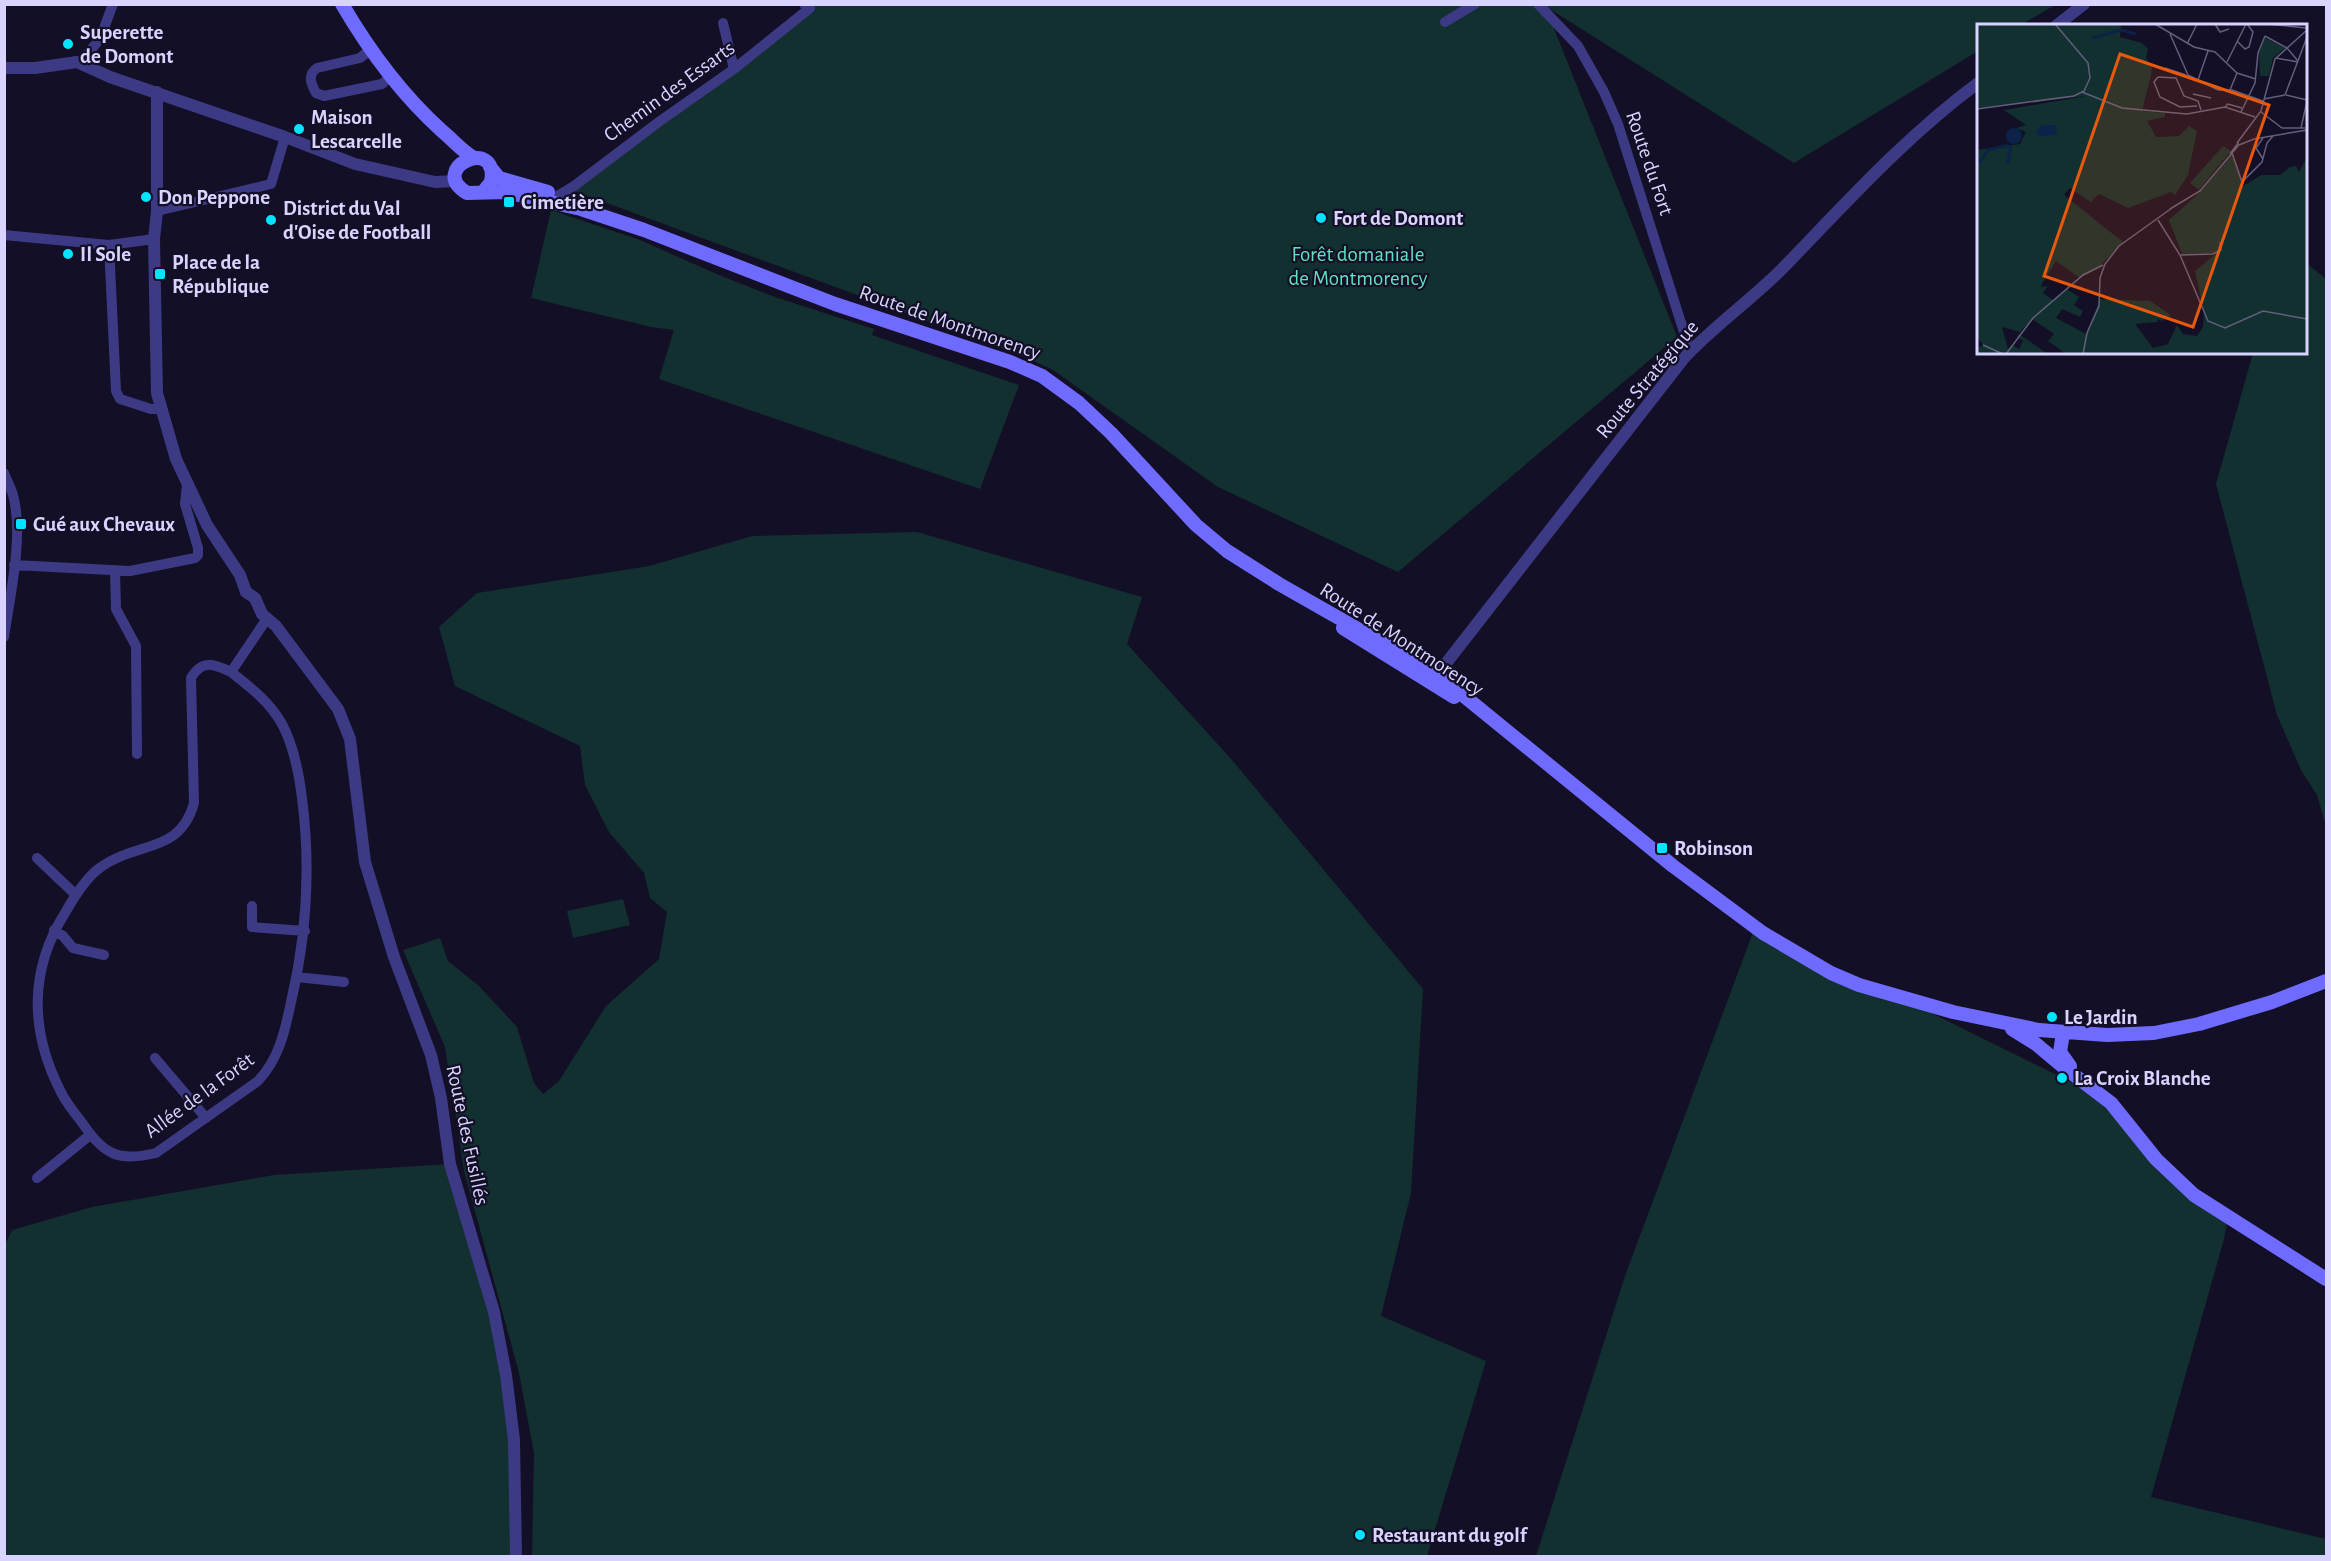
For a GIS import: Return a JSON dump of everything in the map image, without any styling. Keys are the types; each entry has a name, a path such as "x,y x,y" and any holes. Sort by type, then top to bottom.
{"main road":[{"path":"342,4 370,50 390,77 417,108 474,158"},
{"path":"453,141 459,150 459,165 455,175 458,186 472,194 483,192 491,182 489,166 481,159 464,160 459,165"},
{"name":"Route de Montmorency","path":"489,166 499,178 644,230 835,304 1010,362 1042,376 1079,403 1111,433 1204,532 1227,550 1279,585 1434,678 1502,728 1733,912 1802,958 1831,974 1908,1000 1990,1020"},
{"name":"Route de Montmorency","path":"483,192 506,192 554,198"},
{"path":"2048,1054 2044,1046 2045,1037 2049,1034 2118,1035 2165,1031 2199,1024 2272,1002 2326,981"},
{"path":"1990,1020 2060,1033"},
{"path":"1990,1020 2025,1036 2084,1080 2119,1110 2156,1159 2182,1186 2239,1225 2326,1279"},
{"path":"2060,1033 2061,1055 2084,1080"}],"street":[{"path":"82,64 100,39 113,4"},
{"path":"1445,22 1475,4"},
{"name":"Route du Fort","path":"1538,4 1578,46 1604,92 1618,124 1690,351"},
{"path":"2059,24 2084,4"},
{"name":"Chemin des Essarts","path":"554,198 734,69 807,6"},
{"path":"723,23 734,69"},
{"path":"370,50 360,58 317,69 311,73 310,77 316,93 324,96 382,84 390,77"},
{"path":"4,68 35,68 71,62 82,64 110,77 285,137 355,164 435,182 456,181"},
{"name":"Route Stratégique","path":"1434,678 1690,351 1781,270 1832,215 1914,135 1977,84"},
{"name":"Route des Fusillés","path":"157,92 157,211 154,239 157,393 160,409 187,485 207,525 240,575 243,587 255,598 266,620 276,626 338,709 350,739 365,862 394,957 431,1055 441,1098 450,1164 494,1312 506,1375 514,1440 516,1557"},
{"path":"157,211 271,184 285,137"},
{"path":"4,235 109,245 154,239"},
{"path":"109,245 116,391 120,399 151,409 160,409"},
{"path":"4,473 14,496 16,511 14,565 4,637"},
{"path":"14,565 129,571 189,561 198,555 198,548 185,504 187,485"},
{"path":"115,571 116,609 136,646 136,754"},
{"path":"231,672 266,620"},
{"name":"Allée de la Forêt","path":"215,664 231,672 260,695 272,709 283,724 293,751 306,830 308,874 305,931 297,977 279,1050 269,1070 258,1081 156,1153 123,1158 105,1149 90,1134 61,1093 49,1066 42,1044 38,1017 38,982 42,961 54,930 76,895 100,868 118,856 170,838 183,828 194,803 191,678 196,669 205,665 215,664"},
{"path":"37,858 76,895"},
{"path":"252,906 252,927 305,931"},
{"path":"54,930 63,936 73,948 104,955"},
{"path":"297,977 344,981"},
{"path":"155,1058 206,1118"},
{"path":"38,1178 90,1134"}],"green space":[{"name":"Forêt domaniale de Montmorency","path":"816,5 2055,5 2023,24 1977,24 1977,52 1794,163 1545,6 1677,337 1398,572 1218,487 1053,370 1023,356 574,191"},
{"path":"551,210 640,240 775,297 874,329 872,335 1019,385 980,489 659,379 674,330 651,327 531,298"},
{"path":"2307,264 2326,279 2326,826 2317,795 2301,770 2277,715 2216,484 2253,354 2307,354"},
{"path":"917,532 1142,597 1127,644 1232,760 1423,989 1411,1193 1381,1316 1486,1361 1427,1556 532,1556 534,1453 519,1373 464,1171 445,1047 403,950 440,938 448,961 479,986 517,1027 534,1083 543,1094 559,1081 606,1006 659,959 667,912 650,898 644,873 609,832 585,785 580,746 455,686 439,627 477,593 649,566 752,536"},
{"path":"623,899 630,925 573,938 567,911"},
{"path":"1755,927 1831,973 1903,999 2091,1092 2182,1186 2228,1218 2151,1497 2326,1539 2326,1556 1536,1556 1625,1276"},
{"path":"450,1164 506,1375 516,1556 5,1556 4,1247 12,1230 92,1207 274,1175"}],"place":[{"name":"Superette de Domont","path":"68,44"},
{"name":"Maison Lescarcelle","path":"299,129"},
{"name":"Don Peppone","path":"146,197"},
{"name":"Cimetière","path":"509,202"},
{"name":"Fort de Domont","path":"1321,218"},
{"name":"District du Val d'Oise de Football","path":"271,220"},
{"name":"Il Sole","path":"68,254"},
{"name":"Place de la République","path":"160,274"},
{"name":"Gué aux Chevaux","path":"21,524"},
{"name":"Robinson","path":"1662,848"},
{"name":"Le Jardin","path":"2052,1017"},
{"name":"La Croix Blanche","path":"2062,1078"},
{"name":"Restaurant du golf","path":"1360,1535"}]}
